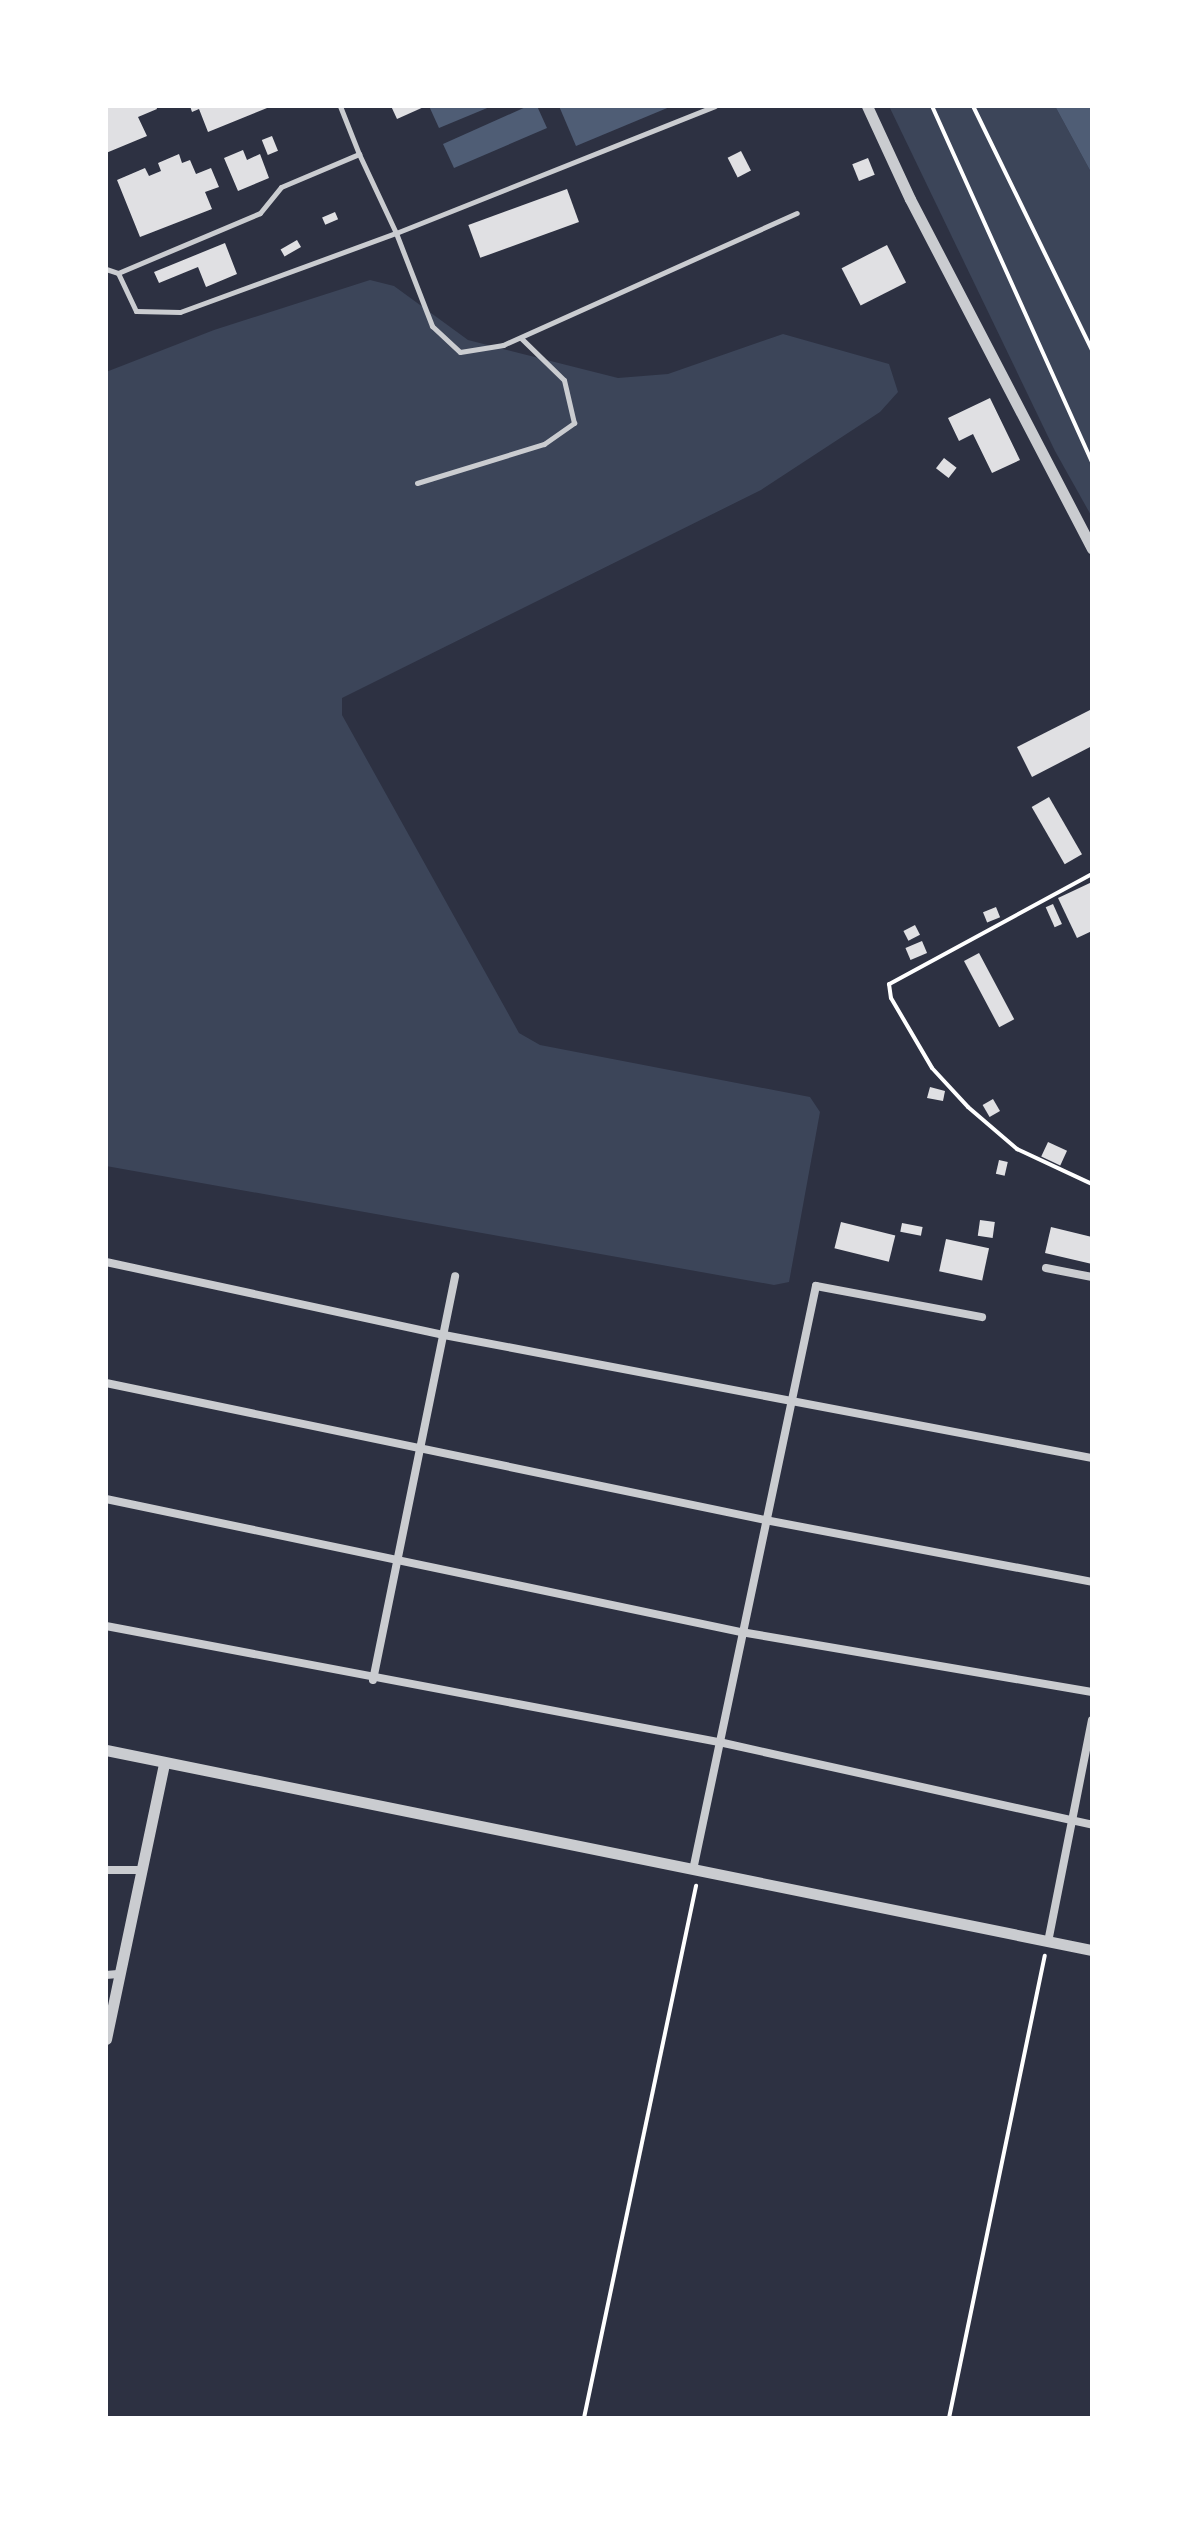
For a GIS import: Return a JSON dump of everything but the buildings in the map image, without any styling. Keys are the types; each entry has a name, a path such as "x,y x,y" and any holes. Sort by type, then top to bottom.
{"street":[{"path":"867,106 910,199 1092,549"},
{"path":"106,1262 444,1335 1092,1458"},
{"path":"1046,1268 1092,1277"},
{"path":"373,1680 455,1276"},
{"path":"696,1871 741,1632 816,1286 982,1317"},
{"path":"106,1383 765,1520 1092,1582"},
{"path":"106,1499 741,1632 1092,1692"},
{"path":"106,1626 373,1680 719,1742 1092,1825"},
{"path":"1048,1942 1092,1720"},
{"path":"106,1750 1092,1950"},
{"path":"106,2039 112,1974 141,1870 164,1763"},
{"path":"106,1870 141,1870"}],"lane":[{"path":"340,106 396,233 432,326 460,352 520,337 797,213"},
{"path":"118,273 136,311 180,312 396,233 715,106"},
{"path":"106,269 118,273 260,213 281,187 359,154"},
{"path":"417,483 544,444 574,423 564,380 520,337"}],"path":[{"path":"932,106 1092,462"},
{"path":"973,106 1092,350"},
{"path":"1091,1183 1017,1149 968,1107 932,1068 891,998 889,984 1092,874"},
{"path":"584,2418 696,1871"},
{"path":"949,2418 1048,1942"}],"shaded area":[{"path":"429,106 492,106 439,128"},
{"path":"528,106 537,106 547,128 454,168 443,144"},
{"path":"559,106 672,106 576,146"},
{"path":"889,106 1055,106 1092,174 1092,517 1055,451"},
{"path":"1055,106 1092,106 1092,174"},
{"path":"370,280 394,286 468,340 618,378 668,374 783,334 889,364 898,392 880,412 761,490 342,698 342,715 519,1033 540,1045 810,1097 820,1112 789,1282 774,1285 106,1166 106,372 214,330"}]}
